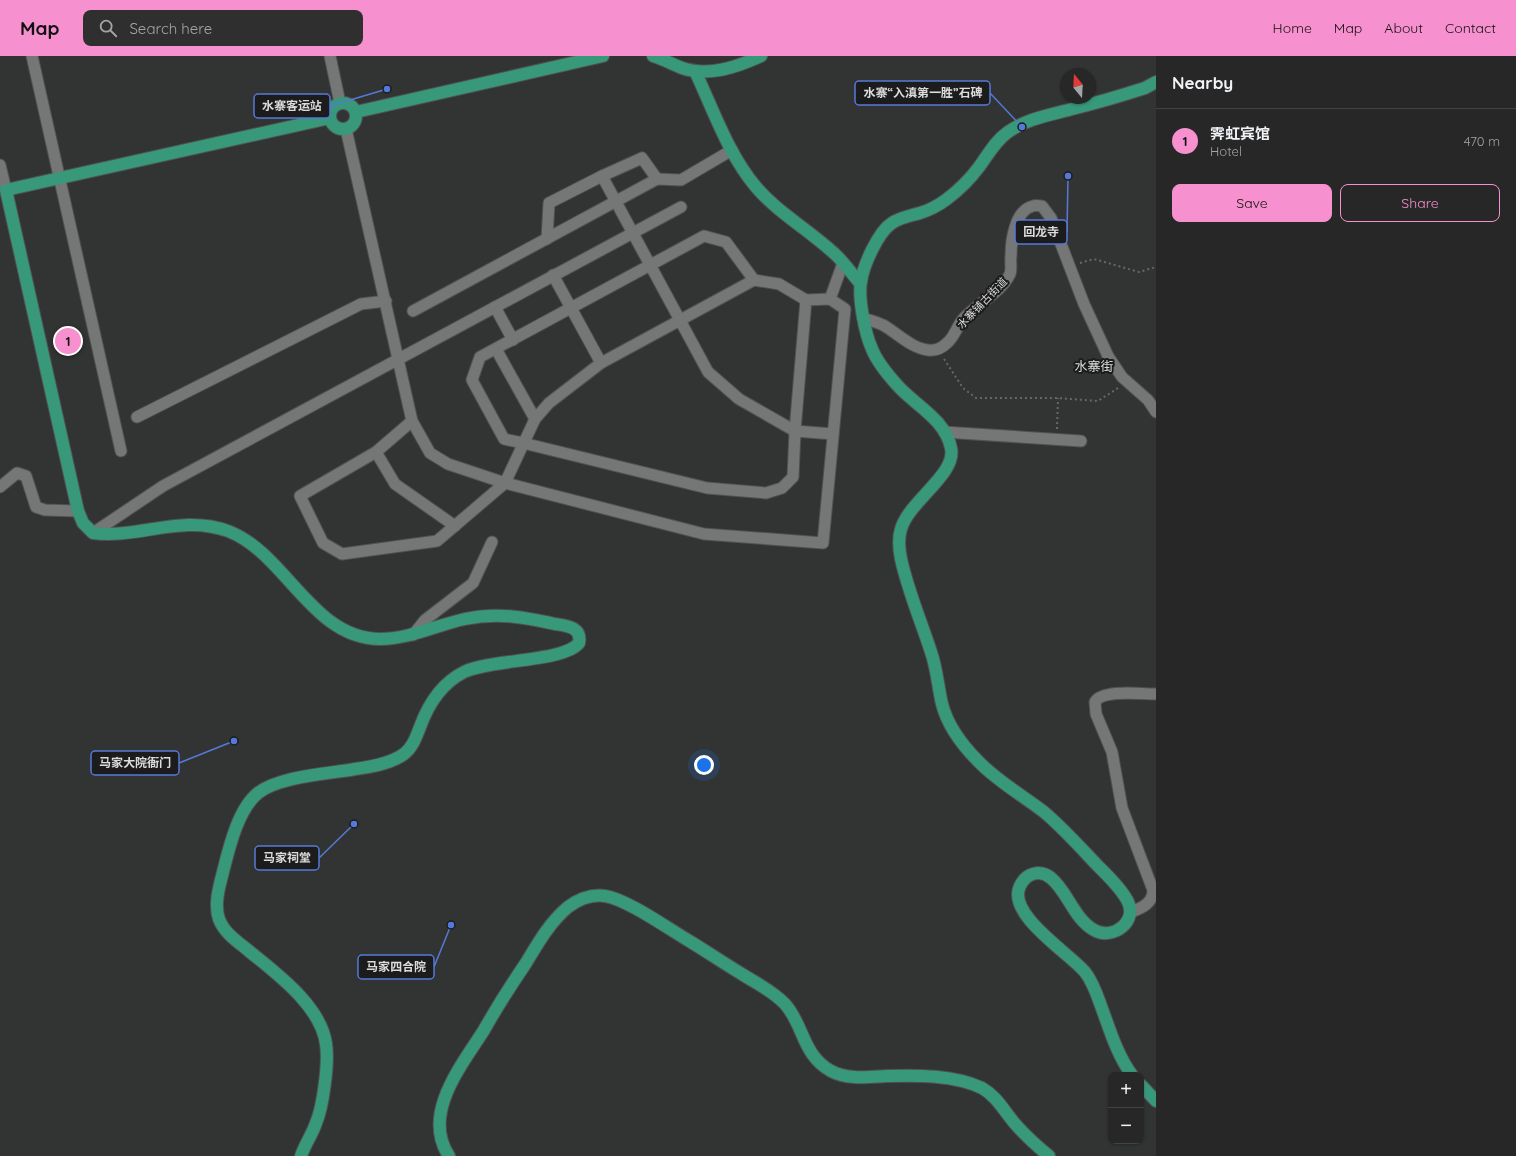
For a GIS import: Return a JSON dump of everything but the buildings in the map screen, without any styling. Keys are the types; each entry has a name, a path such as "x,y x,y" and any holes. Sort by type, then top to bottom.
{"main road":[{"path":"356,112 603,56"},
{"path":"653,56 683,68 695,71 721,70 750,62 762,56"},
{"path":"695,71 732,150 750,180 781,212 827,248 843,263 860,284"},
{"path":"1130,1072 1115,1044 1088,976 1027,917 1019,902 1018,892 1023,881 1029,876 1038,873 1046,875 1059,887 1081,918 1090,927 1102,933 1114,932 1120,929 1128,921 1131,912 1127,899 1055,821 1000,781 979,763 959,740 946,717 941,700 934,661 905,575 899,541 901,528 906,516 915,504 940,478 950,464 952,450 944,432 928,412 897,386 881,365 871,348 866,334 863,318 860,284 876,241 884,229 899,219 930,209 952,196 971,177 999,140 1011,130 1022,124 1041,118 1145,88 1156,82"},
{"path":"340,103 350,104 356,112 356,120 354,124 346,129 337,128 333,125 330,118 333,108 340,103"},
{"path":"301,1156 318,1117 326,1070 326,1045 320,1025 304,1002 284,980 233,938 220,921 217,904 222,876 232,841 242,815 253,798 271,786 314,775 374,766 395,760 404,754 414,741 425,714 436,696 446,685 464,672 488,665 563,653 579,644 579,640 576,631 572,628 524,617 503,615 465,619 399,637 379,639 360,636 346,632 322,614 256,548 236,535 218,528 187,524 118,534 93,533 83,523 78,511 6,190 330,118"},
{"path":"449,1156 442,1144 438,1127 444,1099 457,1074 544,934 569,907 581,899 593,896 608,897 625,904 709,953 777,996 791,1012 804,1042 811,1053 820,1063 831,1071 843,1076 927,1077 972,1084 982,1088 996,1098 1016,1124 1049,1156"},
{"path":"1144,1088 1156,1101"}],"street":[{"path":"32,56 121,450"},
{"path":"330,56 340,103"},
{"path":"346,129 390,317 412,421 430,453 448,464 505,483 704,534 824,542 845,309 830,299 806,300 779,284 754,280 601,363 549,403 535,419 505,483 437,541 342,554 323,543 300,496 376,452 412,421"},
{"path":"413,311 657,179 682,180 732,150"},
{"path":"547,239 549,203 602,176 642,158 657,179"},
{"path":"0,165 6,190"},
{"path":"602,176 708,372 739,399 795,431 833,434"},
{"name":"水寨铺古街道","path":"938,349 942,348 949,342 958,325 964,318 1006,281 1010,272 1013,234 1017,221 1024,210 1032,206 1042,206 1051,218 1084,304 1101,342 1115,367 1127,382 1148,400 1156,412"},
{"path":"93,533 163,486 681,207"},
{"path":"754,280 726,242 704,236 480,357 472,380 504,439 707,488 766,493 782,488 793,477 795,431 806,300"},
{"path":"830,299 843,263"},
{"path":"553,275 601,363"},
{"path":"137,417 361,304 386,301"},
{"path":"495,307 512,340"},
{"path":"863,318 882,325 920,348 929,350 938,349"},
{"path":"496,349 535,419"},
{"path":"944,432 1081,441"},
{"path":"376,452 395,484 455,526"},
{"path":"0,487 17,473 26,476 36,507 45,510 78,511"},
{"path":"413,634 425,620 473,584 492,542"},
{"path":"1131,912 1141,908 1148,902 1152,896 1153,890 1122,808 1112,752 1095,707 1097,700 1103,696 1123,694 1156,694"}],"path":[{"path":"1069,266 1094,259 1139,272 1156,268"},
{"path":"938,349 963,388 976,398 1058,398 1098,401 1127,382"},
{"path":"1057,440 1058,398"}],"place":[{"name":"水寨客运站","path":"387,89"},
{"name":"水寨“入滇第一胜”石碑","path":"1022,127"},
{"name":"回龙寺","path":"1068,176"},
{"name":"霁虹宾馆","path":"68,341"},
{"name":"马家大院衙门","path":"234,741"},
{"name":"马家祠堂","path":"354,824"},
{"name":"马家四合院","path":"451,925"}],"district":[{"name":"水寨街","path":"1094,366"}]}
